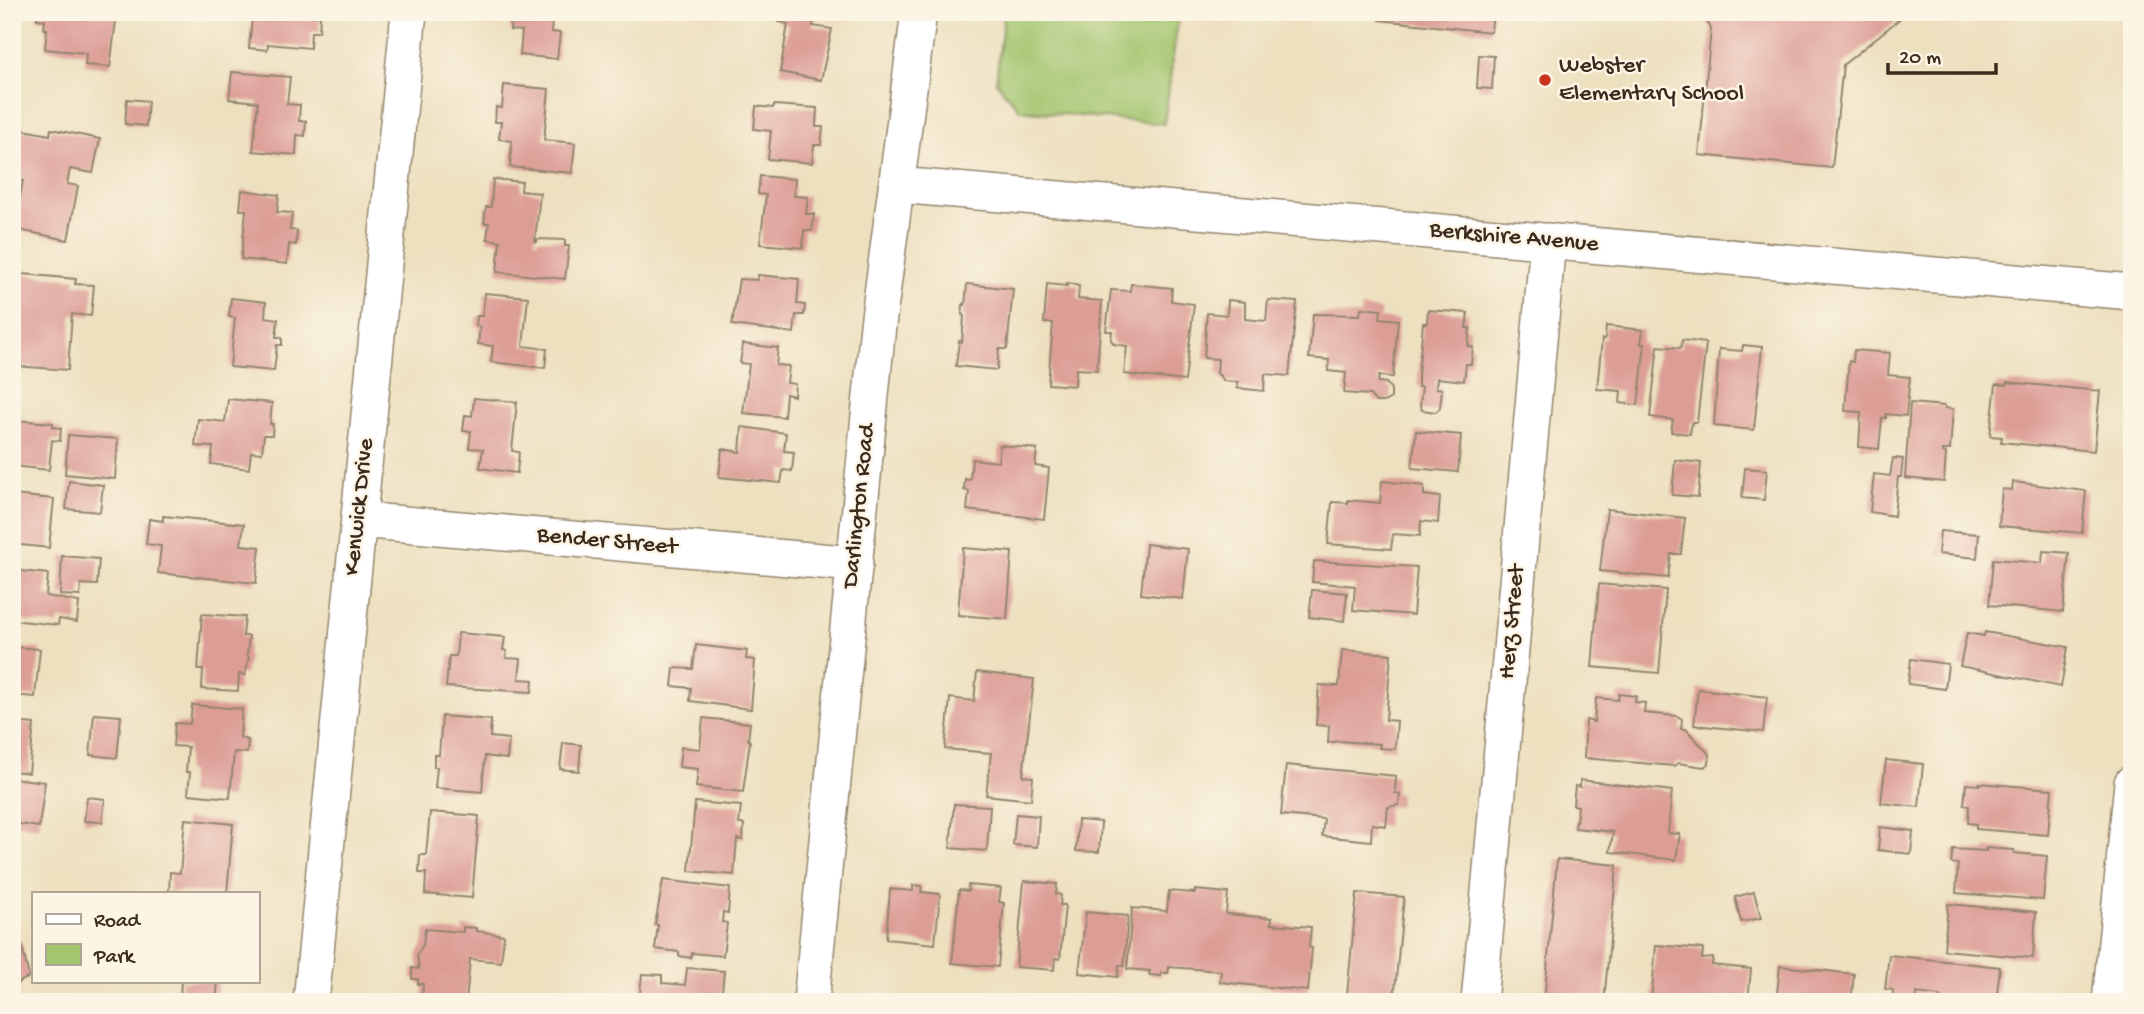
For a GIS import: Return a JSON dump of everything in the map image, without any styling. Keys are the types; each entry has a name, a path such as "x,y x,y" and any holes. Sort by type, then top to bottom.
{"street":[{"name":"Kenwick Drive","path":"311,1002 409,12"},
{"name":"Darlington Road","path":"811,1002 878,325 919,12"},
{"name":"Berkshire Avenue","path":"897,185 2132,292"},
{"name":"Herz Street","path":"1479,1002 1548,241"},
{"name":"Bender Street","path":"359,520 855,564"},
{"path":"2110,1002 2127,887 2132,783"}],"green space":[{"path":"1004,12 1179,12 1164,124 1020,110 996,82"}],"building":[{"path":"38,12 117,13 110,67 85,65 86,53 45,49 47,29 44,29 45,20 37,19"},
{"path":"270,12 313,12 313,16 320,16 319,32 311,32 310,48 268,44 267,50 249,48 252,18 269,20"},
{"path":"511,12 553,12 551,32 560,33 557,59 520,55 522,31 510,30"},
{"path":"781,12 815,12 813,26 832,29 821,80 780,72 788,24 779,22"},
{"path":"1381,12 1493,12 1491,32 1380,20"},
{"path":"1702,12 1908,12 1843,65 1832,168 1699,155 1711,29"},
{"path":"1479,55 1494,56 1492,89 1477,88"},
{"path":"232,72 290,77 287,104 300,105 299,121 306,121 305,136 297,135 296,155 253,151 258,102 229,99"},
{"path":"504,85 549,89 544,140 575,143 572,173 510,167 512,141 499,139 501,122 495,122 496,107 502,108"},
{"path":"127,99 148,101 146,126 125,124"},
{"path":"774,105 817,108 816,127 823,127 821,145 814,145 812,163 768,159 771,131 754,129 756,106 773,108"},
{"path":"13,128 50,135 51,129 100,139 93,173 70,169 67,184 78,186 68,240 14,229 23,181 13,179 17,157 12,156"},
{"path":"760,176 795,179 794,196 808,197 806,214 814,214 812,231 804,230 803,248 760,244 766,195 758,194"},
{"path":"493,179 522,182 521,191 540,193 535,242 537,239 565,240 565,246 569,246 565,279 497,272 500,241 487,239 489,223 484,223 486,207 491,207"},
{"path":"242,190 279,195 277,212 292,213 290,230 297,231 296,245 289,244 287,264 241,259 246,210 240,210"},
{"path":"12,273 76,279 75,284 94,285 91,316 72,314 68,370 15,366 18,327 12,326"},
{"path":"758,275 799,279 797,304 805,305 804,315 796,315 794,333 732,325 739,279 757,280"},
{"path":"1067,283 1079,286 1078,299 1102,301 1097,370 1076,369 1075,386 1048,384 1053,323 1044,323 1047,284 1067,286"},
{"path":"967,284 1013,289 1007,349 999,349 997,370 956,366 959,341 962,342 962,315"},
{"path":"1131,284 1172,288 1171,301 1194,304 1185,381 1124,374 1127,346 1114,344 1111,340 1112,331 1106,331 1111,290 1130,291"},
{"path":"485,293 528,297 523,346 547,349 545,368 491,362 493,346 478,344 480,327 476,326 477,316 482,316"},
{"path":"231,298 266,302 265,317 278,319 276,337 282,337 282,345 277,345 274,371 230,367 235,318 229,317"},
{"path":"1228,300 1245,302 1245,319 1266,321 1268,300 1297,302 1289,376 1265,374 1264,391 1237,388 1238,382 1224,381 1217,373 1218,359 1204,358 1207,313 1227,315"},
{"path":"1361,308 1381,310 1380,318 1398,320 1393,377 1379,376 1378,382 1386,383 1391,389 1391,398 1384,402 1376,402 1370,395 1344,393 1346,373 1328,371 1329,360 1309,358 1313,314 1360,315"},
{"path":"1428,310 1468,313 1468,346 1473,347 1471,364 1466,364 1464,381 1437,378 1436,388 1442,389 1440,408 1436,412 1422,410 1422,387 1418,387 1423,323 1427,323"},
{"path":"1606,326 1643,330 1641,344 1645,344 1638,405 1620,403 1621,391 1597,389 1602,339 1605,339"},
{"path":"1682,340 1706,343 1697,422 1692,422 1690,434 1671,432 1673,420 1650,417 1658,346 1681,348"},
{"path":"743,344 778,348 776,365 789,366 787,383 795,384 794,396 786,394 784,417 743,413 749,364 740,363"},
{"path":"1743,345 1762,347 1754,430 1714,426 1719,349 1742,351"},
{"path":"1854,350 1890,353 1888,375 1910,377 1906,416 1886,414 1886,418 1882,418 1879,449 1859,447 1861,412 1845,411 1849,361 1853,362"},
{"path":"2007,382 2100,391 2094,451 2001,442 2002,437 1990,436 1996,384 2007,385"},
{"path":"474,398 517,402 512,451 519,452 517,473 480,468 483,449 469,448 471,431 463,431 465,415 472,416"},
{"path":"228,399 272,403 272,435 264,435 262,453 251,452 249,469 211,464 213,447 195,446 198,419 225,422"},
{"path":"1910,403 1953,409 1950,450 1942,450 1946,453 1944,482 1905,478"},
{"path":"12,420 53,423 53,427 61,428 60,441 52,440 49,470 12,466"},
{"path":"742,427 786,433 784,451 794,452 792,471 783,470 781,483 719,477 722,449 740,452"},
{"path":"1416,431 1461,435 1458,472 1412,468"},
{"path":"68,435 118,439 115,479 65,474"},
{"path":"1000,445 1037,449 1035,466 1049,468 1044,519 967,510 969,491 964,490 965,479 970,480 972,459 998,462"},
{"path":"1893,458 1903,459 1901,477 1898,477 1894,516 1870,512 1874,474 1890,476"},
{"path":"1675,460 1701,463 1698,497 1672,495"},
{"path":"1745,468 1767,470 1764,500 1742,498"},
{"path":"69,481 103,485 100,512 66,509"},
{"path":"1382,481 1424,486 1424,495 1440,497 1438,523 1421,521 1420,536 1393,534 1391,549 1328,544 1332,502 1348,503 1348,500 1380,503"},
{"path":"2013,482 2086,491 2082,533 1999,526 2002,489 2012,490"},
{"path":"12,495 54,499 49,548 12,544"},
{"path":"1607,509 1685,518 1681,554 1671,554 1668,578 1600,571"},
{"path":"163,516 244,524 241,545 260,547 256,583 158,573 161,546 146,544 149,519 163,521"},
{"path":"1940,531 1979,534 1977,558 1938,554"},
{"path":"1146,544 1188,549 1183,599 1141,594"},
{"path":"963,548 1012,552 1007,619 958,615"},
{"path":"2043,551 2069,553 2063,612 1989,605 1993,559 2042,563"},
{"path":"62,556 99,559 97,585 81,584 80,596 60,595"},
{"path":"1314,561 1417,567 1413,615 1353,610 1355,586 1312,582"},
{"path":"12,570 48,574 46,596 79,602 77,622 59,619 58,625 12,620"},
{"path":"1599,584 1666,590 1659,673 1592,667"},
{"path":"1312,590 1347,593 1344,621 1309,617"},
{"path":"202,614 245,617 243,636 249,636 249,657 245,675 239,674 238,691 202,689 203,670 198,670"},
{"path":"1985,632 2068,647 2061,687 1960,666 1967,633 1984,636"},
{"path":"458,633 505,637 503,650 507,651 506,658 521,659 519,679 533,680 532,692 446,687 449,656 456,656"},
{"path":"696,645 747,651 746,659 755,660 751,709 690,701 691,688 672,686 674,668 693,669"},
{"path":"12,647 40,649 35,697 12,695"},
{"path":"1342,650 1391,654 1386,720 1397,721 1395,749 1379,748 1380,744 1338,741 1328,743 1329,726 1316,725 1319,685 1339,686"},
{"path":"1911,659 1948,664 1945,689 1908,684"},
{"path":"977,672 1034,679 1023,776 1033,777 1031,800 986,795 991,753 945,749 950,698 974,701"},
{"path":"1698,689 1767,697 1763,732 1694,725"},
{"path":"1619,694 1636,696 1635,702 1645,703 1644,713 1677,716 1682,719 1681,729 1686,729 1710,755 1709,763 1704,767 1678,763 1674,766 1584,758 1586,720 1594,722 1596,698 1618,700"},
{"path":"192,705 242,709 240,738 248,740 247,753 234,752 230,798 188,794 188,747 173,746 175,723 190,724"},
{"path":"94,714 121,716 117,758 90,755"},
{"path":"442,716 491,720 490,737 509,739 507,759 485,756 482,792 435,788 437,767 434,767 434,755 439,755"},
{"path":"703,718 750,723 743,792 696,787 698,769 679,767 681,747 700,749"},
{"path":"12,722 34,724 29,773 12,771"},
{"path":"563,743 581,745 579,771 560,769"},
{"path":"1886,760 1923,764 1919,807 1881,803"},
{"path":"1286,765 1396,776 1395,793 1400,794 1399,805 1388,807 1386,826 1372,824 1371,841 1322,836 1324,819 1281,815"},
{"path":"12,778 45,782 39,827 12,823"},
{"path":"1580,780 1672,791 1668,833 1680,834 1676,860 1610,852 1613,832 1575,828 1578,806 1573,805 1575,786 1580,787"},
{"path":"1966,784 2052,789 2048,835 1976,829 1976,824 1968,823 1969,806 1964,805"},
{"path":"87,797 105,799 102,822 84,821"},
{"path":"695,802 741,806 739,824 744,824 743,840 737,839 734,875 689,871"},
{"path":"954,804 990,806 987,851 950,848"},
{"path":"430,812 479,816 472,898 425,894 426,873 419,873 420,855 426,855"},
{"path":"1016,814 1039,816 1037,847 1013,845"},
{"path":"185,819 233,824 227,892 169,891 170,872 180,873"},
{"path":"1078,820 1101,822 1099,852 1076,851"},
{"path":"1880,827 1913,831 1911,854 1878,850"},
{"path":"1986,848 2047,856 2043,900 1956,893 1958,864 1951,863 1953,849 1986,851"},
{"path":"1557,859 1617,865 1604,1002 1544,1002"},
{"path":"663,880 730,888 728,913 723,912 722,922 727,923 723,956 692,953 691,958 679,956 679,952 655,949 658,925 655,925"},
{"path":"1024,881 1057,884 1056,894 1061,895 1060,905 1065,905 1060,959 1055,958 1054,970 1016,967"},
{"path":"913,885 922,886 921,892 940,894 935,944 886,939 890,889 913,891"},
{"path":"968,885 1001,888 999,902 1004,903 998,967 952,963 959,890 969,891"},
{"path":"1195,890 1228,893 1226,914 1272,918 1271,924 1311,927 1308,991 1220,982 1221,971 1169,967 1168,973 1161,973 1161,976 1149,975 1150,971 1127,969 1132,908 1167,911 1169,891 1195,893"},
{"path":"1754,892 1761,918 1741,922 1735,897"},
{"path":"1357,893 1404,897 1394,1000 1347,995"},
{"path":"1948,904 2036,912 2033,958 1944,950"},
{"path":"1086,912 1128,916 1124,966 1119,965 1118,977 1079,973"},
{"path":"463,927 504,935 501,962 470,959 466,1002 422,1002 423,984 418,984 418,979 412,979 412,968 419,969 417,955 423,945 425,929 463,932"},
{"path":"12,936 21,941 29,977 12,986"},
{"path":"1656,945 1703,949 1702,959 1713,958 1712,965 1751,969 1748,1002 1651,1002"},
{"path":"1889,955 2000,967 1996,1002 1939,1002 1940,996 1917,993 1916,1002 1892,1001 1893,990 1885,989"},
{"path":"1780,966 1854,974 1851,1002 1776,1002"},
{"path":"687,968 724,971 721,1002 639,1002 642,974 662,975 662,983 685,985"},
{"path":"181,982 218,982 216,1001 180,998"}],"place":[{"name":"Webster Elementary School","path":"1545,80"}]}
